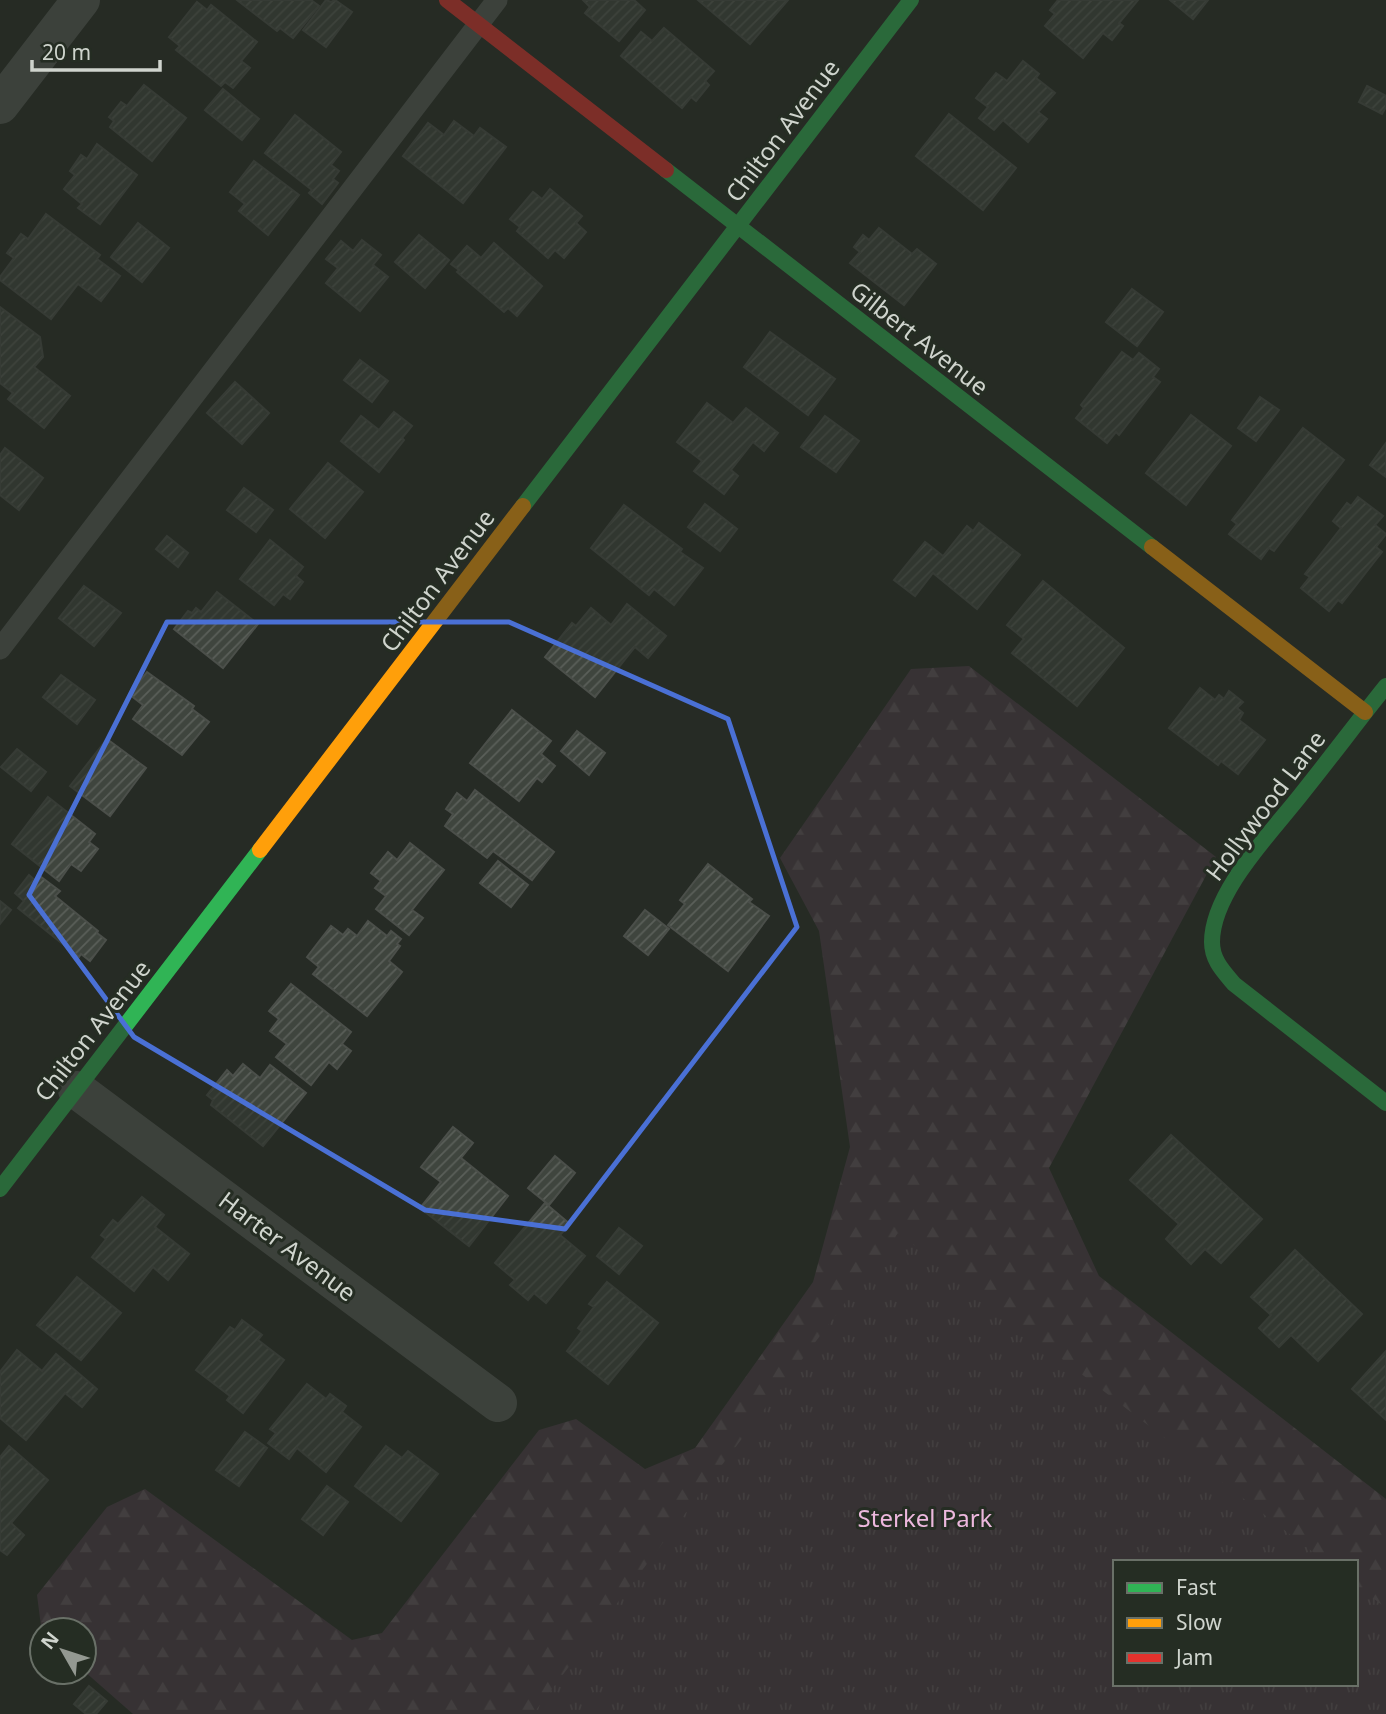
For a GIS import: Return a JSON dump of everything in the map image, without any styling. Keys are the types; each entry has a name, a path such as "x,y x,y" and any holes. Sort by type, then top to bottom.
{"street":[{"path":"0,105 81,0"},
{"name":"Gilbert Avenue","path":"447,0 1365,712"},
{"name":"Chilton Avenue","path":"0,1189 911,0"},
{"name":"Hollywood Lane","path":"1386,686 1230,887 1216,918 1213,944 1218,965 1234,984 1386,1103"},
{"name":"Harter Avenue","path":"77,1090 498,1403"}],"lane":[{"path":"0,649 496,0"}],"highlighted area":[{"path":"167,622 509,622 728,719 797,927 565,1229 425,1210 134,1037 29,895"}],"green space":[{"path":"969,666 1216,857 1049,1168 1099,1276 1386,1499 1386,1666 1358,1645 1358,1560 1238,1560 1160,1504 667,1714 133,1714 98,1683 98,1616 40,1616 37,1595 107,1507 145,1489 352,1640 382,1633 539,1430 576,1419 645,1469 695,1448 813,1282 850,1147 819,931 780,858 911,669"},
{"name":"Sterkel Park","path":"898,1233 1323,1560 1113,1560 1113,1686 1358,1686 1358,1587 1386,1608 1386,1714 533,1714"}],"building":[{"path":"237,0 311,0 319,6 293,38 280,28 277,31"},
{"path":"326,0 335,0 352,12 326,47 303,30"},
{"path":"583,0 634,0 645,10 619,41 585,13 590,7"},
{"path":"698,0 788,0 750,44"},
{"path":"1058,0 1138,0 1119,23 1123,26 1112,40 1103,33 1083,58 1045,26 1055,14 1050,10"},
{"path":"1170,0 1208,0 1193,19"},
{"path":"197,2 207,10 211,5 257,42 241,61 250,68 233,88 225,82 221,86 176,50 180,46 169,37"},
{"path":"664,28 714,71 705,81 709,85 696,101 691,97 682,108 621,56 641,32 652,41"},
{"path":"1023,61 1039,74 1036,78 1055,93 1038,112 1047,119 1028,142 1003,120 994,130 979,118 988,107 976,98 996,73 1007,81"},
{"path":"144,85 186,118 152,161 110,127 114,121 109,117 121,102 127,106"},
{"path":"1367,86 1386,96 1386,107 1382,114 1359,102"},
{"path":"223,89 259,119 242,140 205,110"},
{"path":"949,114 1016,168 983,210 916,156"},
{"path":"295,115 341,152 331,165 339,171 333,179 338,183 322,204 309,193 312,190 265,153"},
{"path":"454,121 474,136 480,128 506,147 463,203 403,156 428,123 444,135"},
{"path":"97,144 137,175 100,224 78,208 82,204 64,189 75,175 70,171 81,155 87,159"},
{"path":"254,161 299,195 268,235 239,211 245,204 230,192"},
{"path":"550,189 582,216 576,223 586,232 564,258 555,250 548,258 517,231 520,227 510,219 533,192 542,199"},
{"path":"46,214 100,255 97,259 120,276 101,301 78,284 51,319 0,280 14,258 7,253 21,234 28,239"},
{"path":"138,223 169,248 142,282 111,257"},
{"path":"879,228 912,254 917,249 936,264 904,305 850,263 860,252 854,247 863,235 869,240"},
{"path":"419,235 449,260 425,288 395,262"},
{"path":"362,240 381,255 373,265 388,277 360,311 326,283 338,268 326,259 341,241 353,251"},
{"path":"494,243 542,286 517,316 508,308 504,312 451,264 467,246 481,258"},
{"path":"1132,289 1163,312 1137,346 1106,322"},
{"path":"0,307 40,337 43,357 34,367 70,396 44,428 8,399 13,393 0,383"},
{"path":"770,332 835,379 808,415 744,367"},
{"path":"1122,352 1133,360 1139,353 1159,369 1153,377 1160,382 1119,435 1116,432 1107,443 1076,418 1084,408 1081,405"},
{"path":"360,360 388,381 372,402 344,380"},
{"path":"235,382 269,413 242,444 207,413"},
{"path":"1260,397 1279,410 1256,441 1238,428"},
{"path":"707,403 733,423 746,408 778,433 764,451 753,442 731,470 738,476 724,494 694,471 702,461 677,442"},
{"path":"394,412 412,426 379,472 341,441 361,416 379,430"},
{"path":"1191,415 1231,446 1186,505 1146,473"},
{"path":"825,416 859,441 836,472 801,447"},
{"path":"1303,428 1344,460 1274,551 1269,548 1261,559 1229,534 1237,524 1232,520"},
{"path":"1386,443 1386,477 1370,465"},
{"path":"5,448 43,478 19,510 0,495 0,455"},
{"path":"328,463 363,492 325,538 290,509"},
{"path":"244,488 273,510 256,532 227,510"},
{"path":"1358,497 1383,516 1375,525 1386,534 1376,547 1382,552 1342,603 1338,600 1329,611 1301,588 1310,577 1305,574 1341,528 1333,521 1347,503 1351,506"},
{"path":"705,504 737,529 720,551 688,527"},
{"path":"624,505 703,568 674,605 654,589 649,595 591,548"},
{"path":"979,523 1020,555 977,609 933,573 915,596 894,580 925,542 943,556 967,526 973,531"},
{"path":"167,536 188,553 178,567 156,549"},
{"path":"270,540 303,567 296,576 303,582 290,599 283,594 274,605 240,579"},
{"path":"1043,581 1124,648 1077,706 1012,653 1024,639 1007,625"},
{"path":"84,586 121,613 94,646 59,618"},
{"path":"217,592 258,624 223,668 174,629 188,611 192,613 196,608 201,612"},
{"path":"627,604 666,636 648,658 635,647 595,697 545,657 572,623 576,626 591,608 611,625"},
{"path":"147,672 194,706 192,709 209,722 182,755 133,719 143,705 129,694"},
{"path":"61,675 95,700 77,724 43,697"},
{"path":"1200,688 1215,700 1219,695 1224,699 1229,691 1243,702 1237,708 1243,713 1239,720 1265,740 1238,774 1221,761 1218,765 1169,728"},
{"path":"512,710 551,741 541,754 555,766 542,782 537,778 519,801 470,763"},
{"path":"577,731 605,753 589,775 561,751"},
{"path":"107,739 146,768 110,816 70,786"},
{"path":"17,749 46,772 31,791 1,767"},
{"path":"475,790 554,852 532,880 493,851 487,858 445,826 453,814 446,809 457,793 467,801"},
{"path":"48,797 95,834 89,842 98,849 81,871 71,864 59,881 12,844"},
{"path":"410,843 444,870 412,910 423,918 409,935 376,909 386,896 375,888 381,881 371,873 388,852 397,860"},
{"path":"498,861 528,885 511,907 480,883"},
{"path":"708,864 752,899 749,902 769,916 728,971 668,925 685,904 680,900"},
{"path":"29,875 37,882 41,877 60,891 55,896 106,940 90,961 81,954 79,957 18,908 24,901 15,893"},
{"path":"0,901 11,910 0,924"},
{"path":"645,910 669,929 648,955 624,936"},
{"path":"368,921 387,936 391,931 401,939 397,944 400,946 389,961 402,972 367,1016 313,974 319,967 307,957 331,926 343,935 348,929 357,936"},
{"path":"291,984 351,1032 342,1044 351,1051 337,1069 329,1062 311,1085 276,1057 287,1044 270,1031 279,1019 269,1011"},
{"path":"243,1064 260,1078 270,1065 306,1093 263,1146 211,1105 213,1100 207,1095 227,1070 233,1076"},
{"path":"453,1127 473,1143 461,1158 508,1196 469,1246 420,1208 441,1182 421,1167"},
{"path":"1171,1135 1262,1219 1221,1263 1205,1249 1191,1264 1166,1239 1179,1224 1130,1180"},
{"path":"555,1156 575,1173 549,1205 528,1188"},
{"path":"142,1197 164,1215 155,1227 189,1254 168,1280 153,1267 134,1291 92,1257 106,1239 101,1235 113,1220 118,1224"},
{"path":"545,1203 570,1224 560,1235 585,1256 546,1303 534,1293 528,1300 510,1285 515,1280 495,1263"},
{"path":"619,1228 642,1246 619,1274 597,1256"},
{"path":"1295,1250 1362,1314 1318,1361 1291,1335 1279,1347 1259,1328 1271,1315 1251,1297"},
{"path":"77,1277 121,1313 81,1360 37,1325"},
{"path":"607,1282 658,1323 608,1384 567,1351 582,1331 578,1328 594,1307 589,1304"},
{"path":"242,1320 262,1335 258,1340 284,1360 243,1413 227,1400 230,1396 196,1370 230,1327 235,1330"},
{"path":"17,1350 42,1371 56,1354 97,1389 82,1407 65,1393 26,1440 0,1418 0,1372"},
{"path":"1386,1351 1386,1420 1352,1389"},
{"path":"307,1384 326,1399 330,1394 346,1406 342,1412 361,1427 326,1472 297,1448 289,1459 268,1443 276,1433 270,1429"},
{"path":"245,1432 267,1448 239,1486 216,1470"},
{"path":"9,1446 48,1480 11,1523 24,1535 7,1555 0,1550 0,1457"},
{"path":"386,1446 402,1458 408,1451 438,1474 401,1521 355,1486"},
{"path":"327,1486 348,1502 323,1535 302,1519"},
{"path":"89,1686 107,1701 96,1714 86,1714 74,1704"}],"traffic: fast":[{"path":"523,506 911,0"},
{"path":"666,170 1152,547"},
{"path":"1386,686 1246,862 1222,903 1212,942 1216,960 1234,984 1386,1103"},
{"path":"0,1189 260,850"}],"traffic: slow":[{"path":"260,850 523,506"},
{"path":"1152,547 1365,712"}],"traffic: jam":[{"path":"447,0 666,170"}]}
